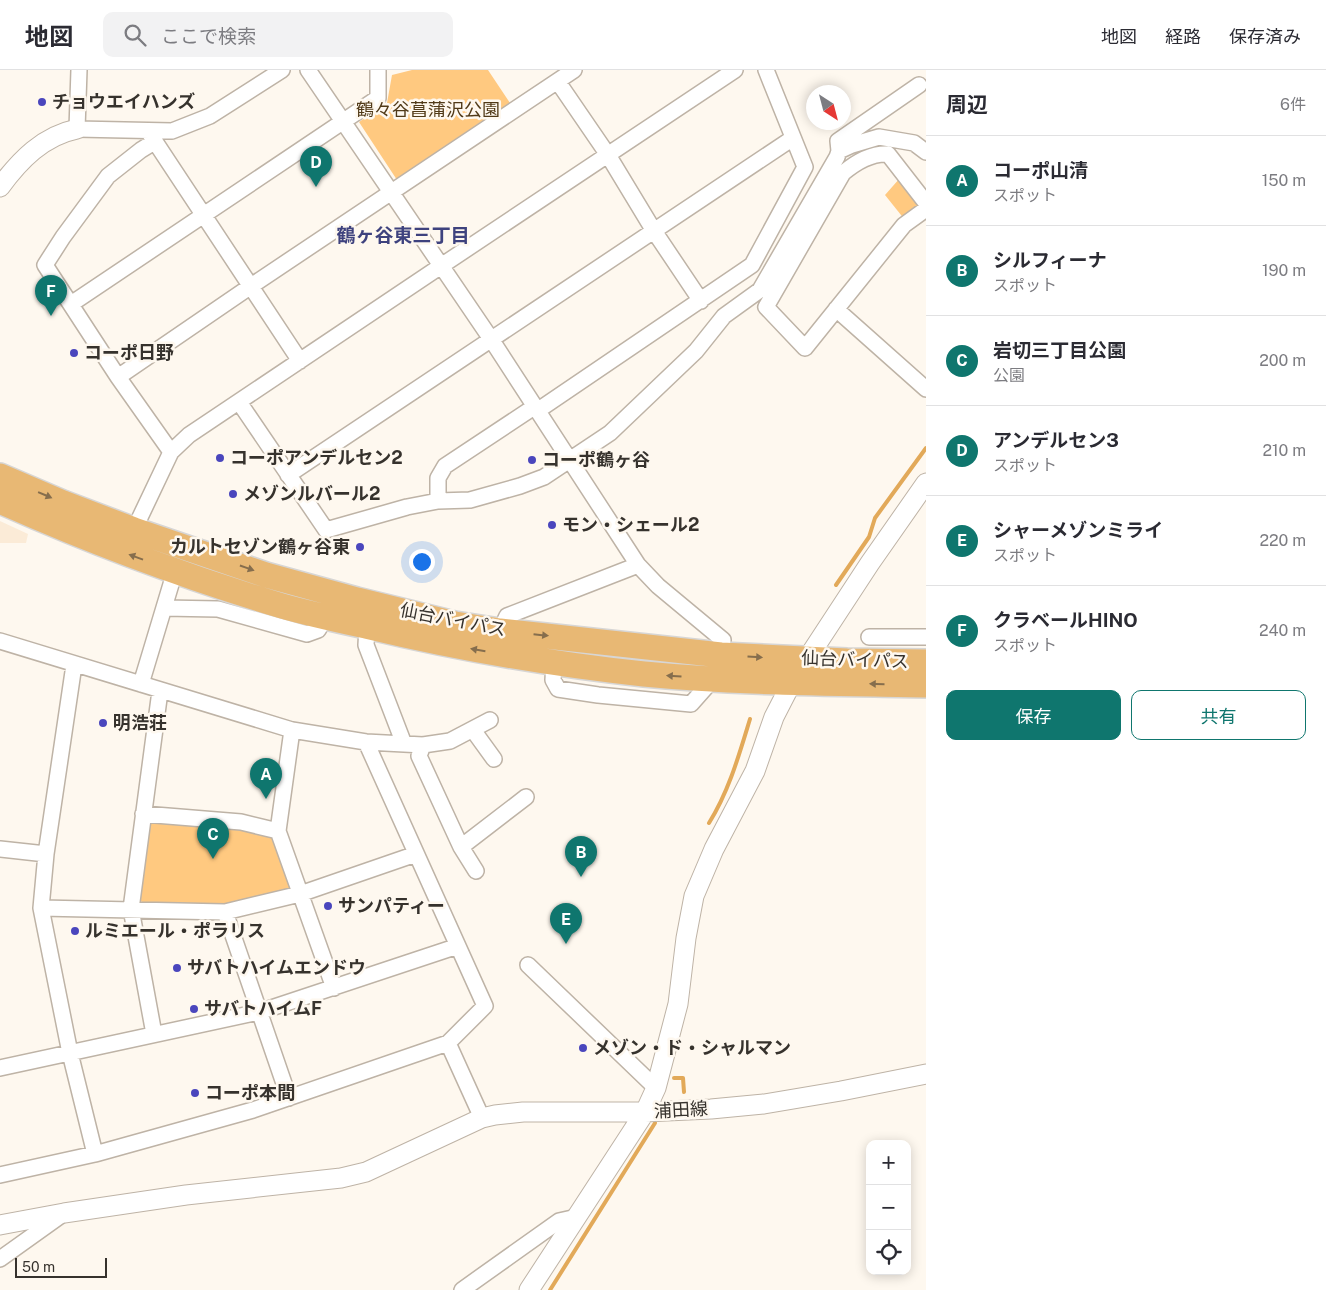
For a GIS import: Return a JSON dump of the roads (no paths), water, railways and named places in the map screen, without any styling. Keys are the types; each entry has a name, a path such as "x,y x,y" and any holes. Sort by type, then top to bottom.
{"highway":[{"name":"仙台バイパス","path":"0,476 134,530 266,575 446,622 500,631 721,655 847,661 926,662"},
{"name":"仙台バイパス","path":"0,501 72,533 175,571 284,606 469,649 644,674 792,682 926,685"}],"street":[{"path":"76,129 79,70"},
{"path":"0,187 14,168 39,144 65,131 76,129 151,136 172,131 210,116 282,70"},
{"path":"308,70 491,340 638,564 658,586 723,640 721,655"},
{"path":"71,304 378,98 378,70"},
{"path":"118,377 574,70"},
{"path":"134,530 171,452 189,435 735,70"},
{"path":"438,501 438,478 445,466 536,409 752,265 805,167 766,70"},
{"path":"558,82 608,155 654,231 701,300"},
{"path":"239,402 326,530 407,507 438,501 470,500 544,477 610,433 696,351 724,316 760,290 839,151 838,141 919,85"},
{"path":"151,136 300,361"},
{"path":"151,136 141,150 108,176 45,265 118,377 171,452"},
{"path":"839,151 879,137 914,143 926,152"},
{"path":"288,475 793,138"},
{"path":"926,203 888,154 878,154 853,164 843,173 766,307 805,348 904,225 926,209"},
{"path":"836,309 926,389"},
{"path":"0,1225 64,1213 186,1195 341,1178 366,1172 482,1118 495,1115 523,1112 645,1112 656,1088 678,1004 686,938 694,896 714,849 754,771 774,717 792,682 886,539 926,483"},
{"path":"500,631 507,616 638,564"},
{"path":"141,684 175,571"},
{"path":"164,608 218,609 307,634 318,630 326,617"},
{"path":"367,626 366,645 404,744"},
{"path":"869,637 926,637"},
{"path":"0,641 292,730 366,742 423,745 450,740 490,720"},
{"path":"74,665 46,854 41,908 70,1053 95,1154"},
{"path":"154,1034 131,910 160,691"},
{"path":"292,730 278,831 334,988"},
{"path":"473,730 494,759"},
{"path":"0,1175 95,1154 253,1110 448,1043 485,1006 366,742"},
{"path":"423,745 419,756 461,847 476,871"},
{"path":"461,847 518,800"},
{"path":"143,814 241,822 278,831"},
{"path":"0,849 46,854"},
{"path":"41,908 225,912 300,894 416,854"},
{"path":"225,912 289,1098"},
{"path":"0,1068 259,1012 458,946"},
{"path":"528,965 656,1088"},
{"path":"448,1043 482,1118"},
{"name":"浦田線","path":"529,1290 645,1112 764,1104 926,1074"},
{"path":"0,1259 64,1213"},
{"path":"462,1290 559,1221 578,1217"}],"waterway":[{"path":"836,585 869,537 875,518 926,448"},
{"path":"709,823 728,786 750,719"},
{"path":"674,1078 683,1078 684,1092"},
{"path":"550,1290 655,1123"}],"place":[{"name":"チョウエイハンズ","path":"42,102"},
{"name":"アンデルセン3","path":"316,187"},
{"name":"クラベールHINO","path":"51,316"},
{"name":"コーポ日野","path":"74,353"},
{"name":"コーポアンデルセン2","path":"220,458"},
{"name":"コーポ鶴ヶ谷","path":"532,460"},
{"name":"メゾンルバール2","path":"233,494"},
{"name":"モン・シェール2","path":"552,525"},
{"name":"カルトセゾン鶴ヶ谷東","path":"360,547"},
{"name":"明浩荘","path":"103,723"},
{"name":"コーポ山清","path":"266,799"},
{"name":"岩切三丁目公園","path":"213,859"},
{"name":"シルフィーナ","path":"581,877"},
{"name":"サンパティー","path":"328,906"},
{"name":"ルミエール・ポラリス","path":"75,931"},
{"name":"シャーメゾンミライ","path":"566,944"},
{"name":"サバトハイムエンドウ","path":"177,968"},
{"name":"サバトハイムF","path":"194,1009"},
{"name":"メゾン・ド・シャルマン","path":"583,1048"},
{"name":"コーポ本間","path":"195,1093"}],"district":[{"name":"鶴ヶ谷東三丁目","path":"403,235"}],"park label":[{"name":"鶴々谷菖蒲沢公園","path":"428,110"}]}
